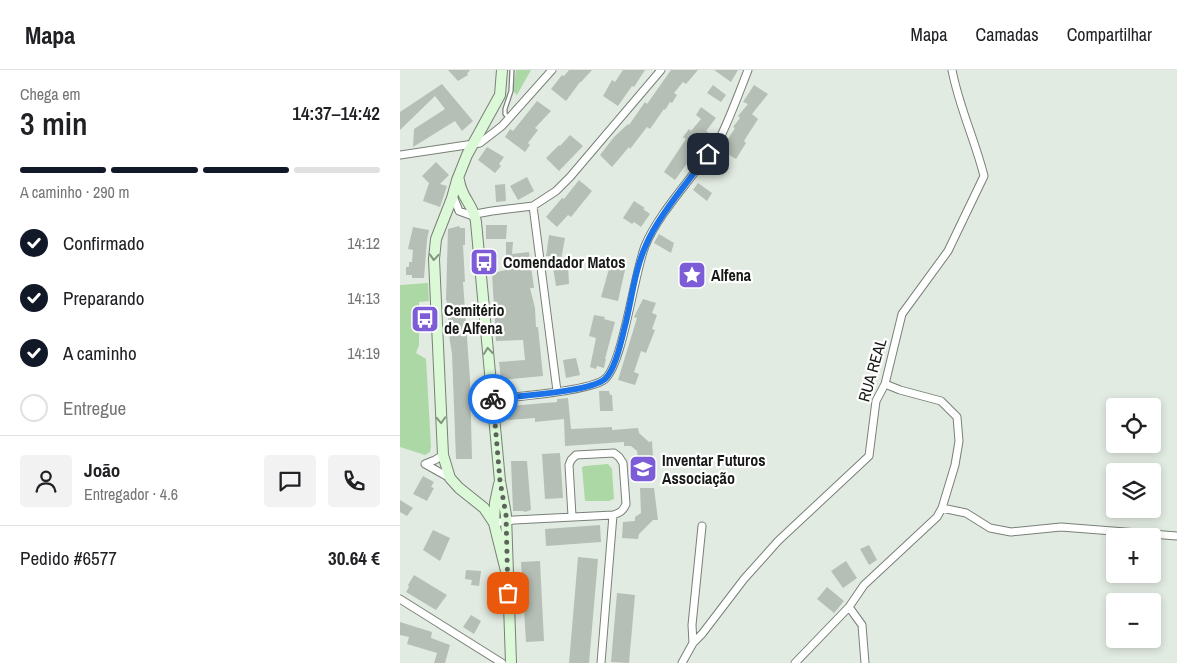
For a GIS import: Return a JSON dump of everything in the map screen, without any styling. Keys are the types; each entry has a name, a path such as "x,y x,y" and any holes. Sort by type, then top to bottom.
{"street":[{"path":"502,70 500,95 473,144 459,176 493,399 500,481 506,521 511,663"},
{"path":"400,155 480,143 509,118 552,70"},
{"path":"463,204 492,211 533,206 556,191 661,70"},
{"path":"493,399 557,392 594,384 605,379 610,372 623,335 640,261 646,244 657,224 718,140 748,70"},
{"name":"RUA REAL","path":"682,663 693,643 744,579 778,541 870,456 876,401 885,384 902,314 948,252 984,176 972,133 961,108 952,70"},
{"path":"450,478 443,455 434,259 436,239 463,204"},
{"path":"533,206 557,392"},
{"path":"795,663 849,607 864,585 938,517 942,508 955,464 958,441 957,417 941,401 885,384"},
{"path":"494,523 620,513 624,510 626,504 623,463 619,456 614,453 576,455 571,460 569,465 572,516"},
{"path":"443,455 425,464 450,478 459,488 484,508 494,523"},
{"path":"500,481 494,523 507,575"},
{"path":"496,502 502,493"},
{"path":"475,501 483,503 496,502"},
{"path":"942,508 966,513 990,528 1011,532 1061,527 1177,536"},
{"path":"601,663 613,515"},
{"path":"693,643 692,625 702,526"},
{"path":"400,600 502,663"},
{"path":"849,607 862,625 865,663"}],"lane":[{"path":"509,118 505,114 505,109 511,91 512,70"}],"green space":[{"path":"516,70 531,70 517,95 513,91"},
{"path":"428,283 429,301 419,302 419,345 416,353 426,359 431,447 430,452 425,455 400,447 400,285"},
{"path":"608,464 612,469 614,499 609,501 585,501 582,467"}],"building":[{"path":"448,70 470,70 468,75 458,81"},
{"path":"569,70 592,70 566,101 551,89 562,75 564,76"},
{"path":"623,70 645,70 618,106 603,96 612,80 615,82"},
{"path":"671,70 698,70 686,84 683,82 674,93 677,95 672,103 670,102 650,129 647,127 630,149 629,147 612,167 600,155 614,137 629,125 645,102 647,104"},
{"path":"714,70 738,70 731,82"},
{"path":"442,84 473,121 462,131 455,121 413,147 414,129 445,109 435,96 400,130 400,112"},
{"path":"713,85 726,95 721,102 707,93"},
{"path":"754,85 768,94 752,114 758,119 744,141 746,143 736,159 721,150 740,118 738,116 748,104 743,102"},
{"path":"537,101 551,111 535,128 538,130 528,143 530,145 525,152 505,137 510,129 513,131"},
{"path":"701,107 716,118 706,131 709,133 675,180 664,172 686,139 683,137 701,119 696,115"},
{"path":"570,135 583,146 559,171 546,158"},
{"path":"487,147 504,157 499,164 501,166 495,173 478,160"},
{"path":"436,162 449,175 440,184 447,186 440,207 423,201 429,183 422,176"},
{"path":"527,177 534,191 518,200 510,186"},
{"path":"579,180 592,191 571,217 568,215 557,227 546,217"},
{"path":"698,183 712,193 707,201 693,190"},
{"path":"505,184 506,201 496,202 495,185"},
{"path":"634,201 645,208 643,209 650,214 641,227 623,218"},
{"path":"486,225 507,225 506,239 486,239"},
{"path":"459,226 460,228 465,228 465,245 463,245 465,282 463,282 470,380 472,459 456,459 452,354 446,300 448,229"},
{"path":"413,227 429,230 424,278 412,278 412,275 406,275 406,267 409,267 409,262 412,262 413,250 408,249"},
{"path":"659,234 674,243 671,253 654,243"},
{"path":"549,235 565,238 560,265 568,264 569,284 556,286 551,256 546,256"},
{"path":"506,242 513,242 512,254 529,252 534,288 530,288 535,308 536,327 538,327 543,376 501,380 499,362 525,360 523,340 496,341 492,273 506,270"},
{"path":"612,258 627,261 618,301 601,297"},
{"path":"643,299 656,303 652,313 657,315 652,329 655,330 646,353 641,351 634,372 639,374 635,385 618,380 637,318 634,317"},
{"path":"594,315 605,317 604,319 615,322 604,368 597,366 596,369 590,367 596,338 589,336"},
{"path":"576,358 580,375 566,378 563,360"},
{"path":"599,391 609,391 610,395 612,395 613,411 600,411"},
{"path":"568,398 571,429 612,427 612,430 638,428 639,433 649,442 652,441 654,474 639,474 637,451 631,446 624,446 624,442 565,446 564,419 535,422 535,418 507,420 506,409 510,408 510,406 557,402 557,399"},
{"path":"560,453 563,498 545,499 542,454"},
{"path":"511,461 527,461 531,510 525,512 513,511"},
{"path":"423,476 434,482 431,487 434,488 427,501 413,494"},
{"path":"640,488 654,488 658,520 653,520 639,534 638,539 622,538 623,522 635,521 635,517 641,513"},
{"path":"400,500 413,508 407,516 400,512"},
{"path":"600,525 601,542 546,546 545,529"},
{"path":"433,530 450,538 440,561 423,550"},
{"path":"869,545 877,560 869,565 860,549"},
{"path":"578,557 598,559 589,663 569,663"},
{"path":"540,561 544,641 526,642 521,562"},
{"path":"846,561 857,578 843,588 831,571"},
{"path":"466,570 481,571 479,586 471,585 472,580 465,579"},
{"path":"414,575 447,595 436,610 406,592"},
{"path":"827,587 844,601 834,613 817,599"},
{"path":"617,593 635,595 629,663 611,662"},
{"path":"471,615 481,621 474,634 463,627"},
{"path":"400,622 432,632 431,638 450,645 445,663 434,663 437,653 407,644 409,637 400,635"}],"way so far":[{"path":"493,399 500,481 506,515 508,593"}],"place":[{"name":"Comendador Matos","path":"484,262"},
{"name":"Alfena","path":"692,275"},
{"name":"Cemitério de Alfena","path":"425,319"},
{"name":"Inventar Futuros Associação","path":"643,469"}],"route":[{"path":"493,399 557,392 594,384 605,379 614,364 623,335 640,261 646,244 657,224 708,154"}]}
